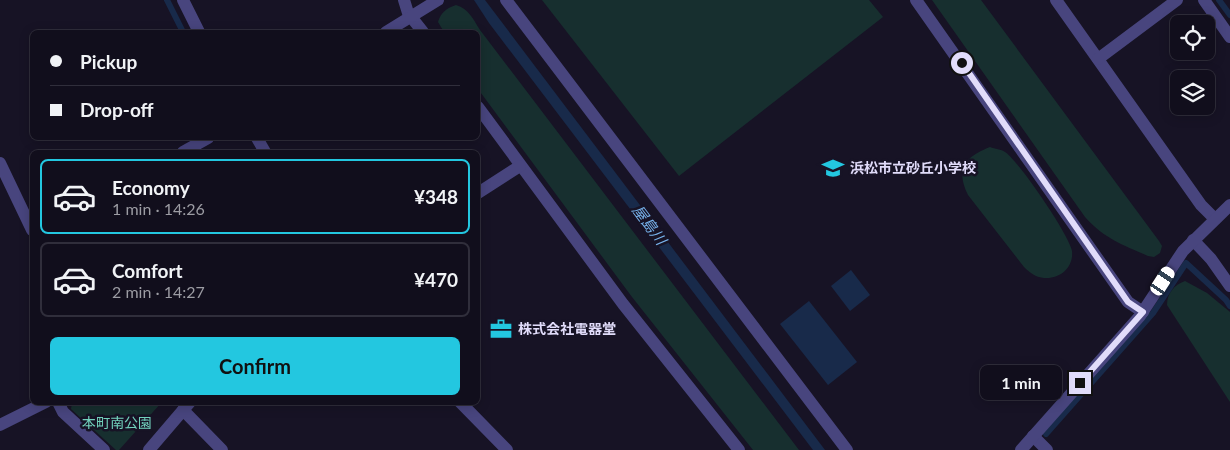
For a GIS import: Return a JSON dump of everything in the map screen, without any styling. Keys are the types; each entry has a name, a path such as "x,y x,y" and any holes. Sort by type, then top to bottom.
{"street":[{"path":"183,0 198,30"},
{"path":"404,0 411,17 421,30"},
{"path":"389,30 438,0"},
{"path":"506,0 847,450"},
{"path":"916,0 1128,302 1143,312"},
{"path":"1056,0 1201,205 1215,219"},
{"path":"1098,59 1177,0"},
{"path":"1204,0 1230,37"},
{"path":"480,111 642,328 739,450"},
{"path":"187,150 204,140"},
{"path":"0,163 30,226"},
{"path":"480,192 520,166"},
{"path":"1020,450 1143,312 1183,251 1230,205"},
{"path":"1193,240 1212,259 1230,286"},
{"path":"0,424 40,405"},
{"path":"60,405 63,412 104,450"},
{"path":"463,405 507,450"},
{"path":"148,450 186,406 222,450"},
{"path":"1033,436 1047,450"}],"green space":[{"path":"542,0 869,0 883,17 679,176"},
{"path":"932,0 981,0 1159,241 1162,246 1160,253 1154,257 1148,256 1121,244 1099,231 1085,217"},
{"path":"456,5 464,9 480,30 443,30 438,22 445,11"},
{"path":"480,30 799,450 753,450 632,297 480,92"},
{"path":"990,147 1003,151 1012,158 1063,230 1072,251 1072,258 1062,274 1043,278 1028,271 968,195 962,178 965,165 974,155"},
{"path":"1185,281 1207,293 1230,312 1230,402 1167,305 1168,297 1172,290"},
{"name":"本町南公園","path":"72,405 159,405 119,450 116,450 71,409"}],"water":[{"name":"屋島川","path":"474,0 485,0 825,450 813,450 489,23"},
{"path":"851,270 870,295 850,311 831,286"},
{"path":"809,301 857,362 828,385 780,324"}],"waterway":[{"path":"167,0 182,30"},
{"path":"1219,0 1230,15"},
{"path":"1046,434 1153,313 1186,263 1230,306"}],"place":[{"name":"浜松市立砂丘小学校","path":"833,168"},
{"name":"株式会社電器堂","path":"501,329"}],"route":[{"path":"962,63 1128,302 1143,312 1080,383"}]}
